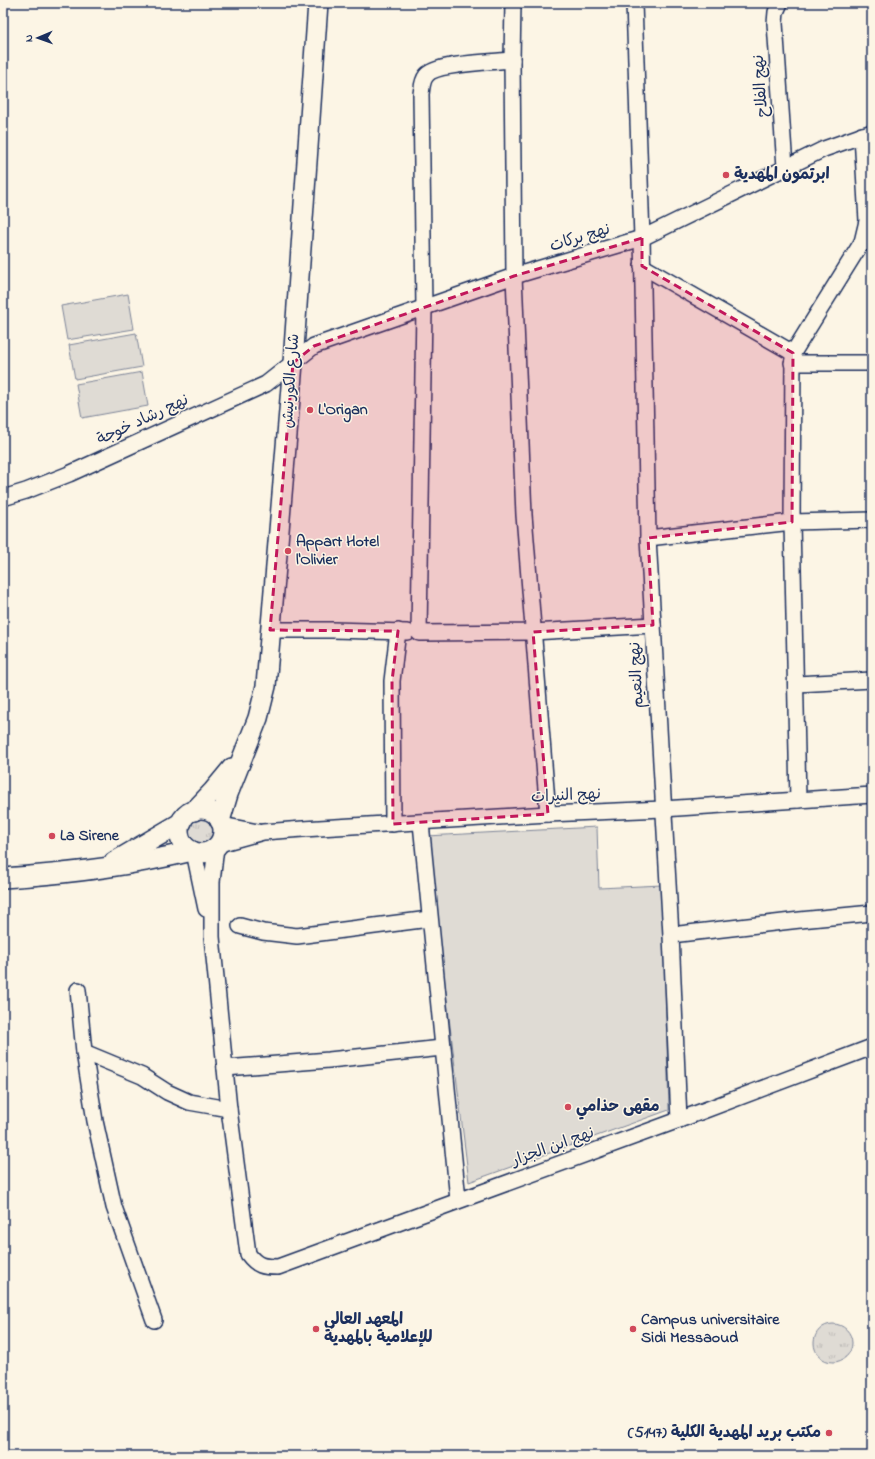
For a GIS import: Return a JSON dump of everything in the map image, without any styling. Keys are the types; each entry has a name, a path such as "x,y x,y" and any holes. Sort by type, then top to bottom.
{"main road":[{"name":"شارع الكورنيش","path":"221,823 228,794 258,718 266,686 293,363 318,3"},
{"name":"شارع الكورنيش","path":"106,867 188,817 213,791 242,756"},
{"path":"3,878 106,867 154,860 193,851 206,852 218,846 223,835 221,823 217,816 206,810 188,817 180,833 181,839 187,848 193,851"}],"street":[{"path":"513,3 512,60 514,276 524,515 548,814"},
{"name":"نهج النعيم","path":"634,3 642,238 648,538 671,935 679,1120"},
{"name":"نهج الفلاح","path":"780,3 776,12 775,23 785,167"},
{"path":"420,633 424,308 421,94 426,75 438,68 512,60"},
{"name":"نهج بركات","path":"293,363 314,346 514,276 642,238 785,167 824,149 867,134"},
{"path":"798,800 792,522 792,358 867,243 867,134"},
{"path":"642,266 792,358 872,363"},
{"name":"نهج رشاد خوجة","path":"3,498 26,491 69,474 266,384 293,363"},
{"path":"648,538 792,522 872,520"},
{"path":"270,630 398,631 420,633 533,632 652,625"},
{"path":"393,824 392,681 398,631"},
{"path":"796,684 872,680"},
{"name":"نهج النيرات","path":"263,832 548,814 663,810 872,795"},
{"path":"221,823 263,832"},
{"path":"420,823 458,1200"},
{"path":"84,1052 142,1076 167,1092 189,1102 229,1109 212,937 212,882 218,846 263,832"},
{"path":"193,851 212,937"},
{"path":"671,935 800,920 872,914"},
{"path":"240,926 263,932 297,936 430,919"},
{"path":"78,990 84,1052 95,1121 114,1207 154,1320"},
{"name":"نهج ابن الجزار","path":"229,1109 248,1254 257,1264 265,1267 278,1267 679,1120 872,1047"},
{"path":"225,1068 329,1060 442,1048"}],"highlighted area":[{"path":"642,238 642,266 793,353 792,522 648,538 653,625 533,632 548,814 393,824 392,681 398,631 270,630 293,363 314,346 514,276"}],"green space":[{"path":"128,294 134,329 67,340 61,306"},
{"path":"136,333 142,367 75,379 69,345"},
{"path":"142,372 148,406 82,418 76,384"},
{"path":"201,818 211,822 215,832 211,842 201,846 191,842 187,832 191,822"},
{"path":"597,827 599,888 662,885 669,1110 469,1182 427,836"},
{"path":"833,1324 846,1330 852,1343 846,1356 833,1362 820,1356 814,1343 820,1330"}],"place":[{"name":"ابرتمون المهدية","path":"726,175"},
{"name":"L'Origan","path":"310,410"},
{"name":"Appart Hotel l'Olivier","path":"288,551"},
{"name":"La Sirene","path":"52,836"},
{"name":"مقهى حذامي","path":"568,1107"},
{"name":"المعهد العالي للإعلامية بالمهدية","path":"316,1329"},
{"name":"Campus universitaire Sidi Messaoud","path":"633,1329"},
{"name":"مكتب بريد المهدية الكلية (5147)","path":"829,1433"}]}
